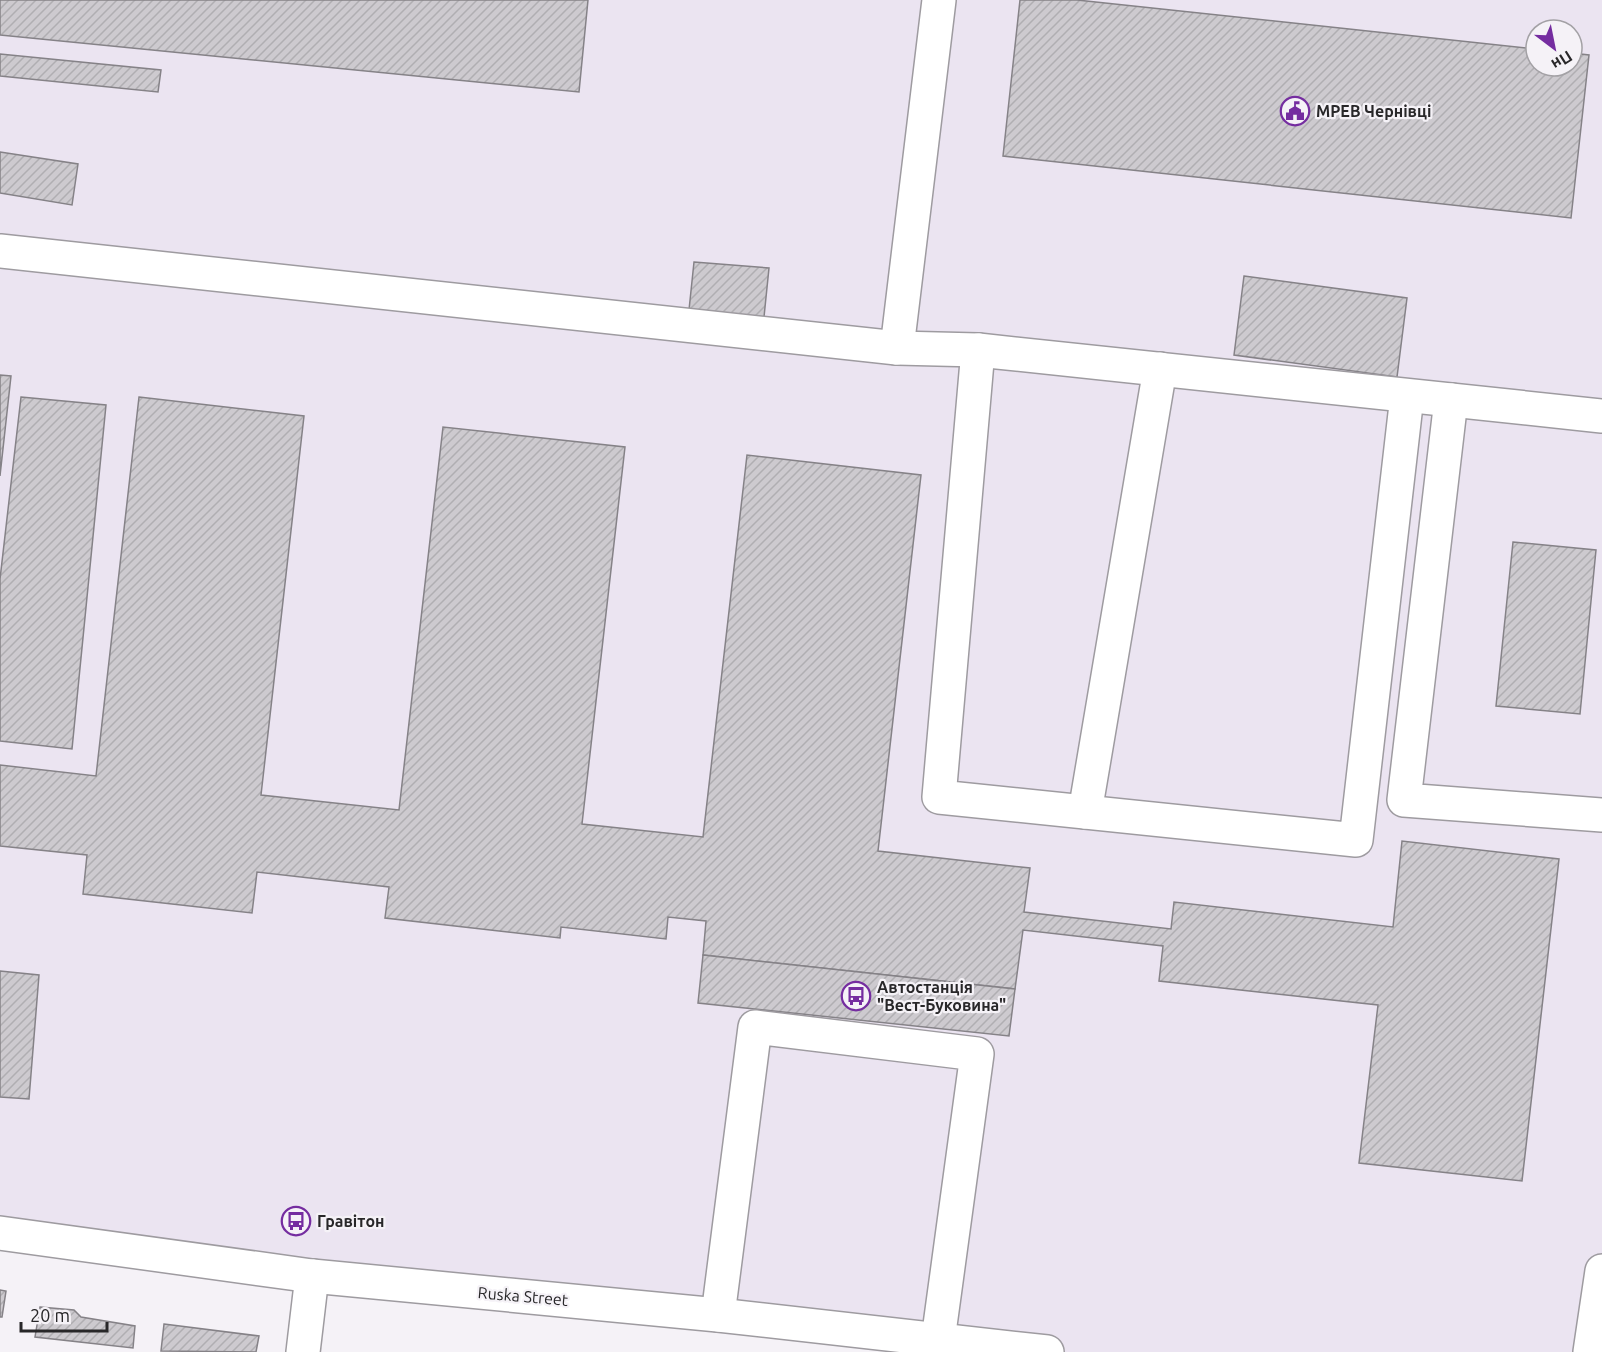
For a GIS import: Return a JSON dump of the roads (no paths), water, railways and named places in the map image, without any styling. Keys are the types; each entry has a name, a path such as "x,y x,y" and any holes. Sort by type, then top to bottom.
{"main road":[{"path":"897,348 939,0"},
{"path":"0,251 897,348 978,350 1602,416"},
{"path":"978,350 939,796 1085,812 1356,840 1407,396"},
{"path":"1085,812 1160,369"},
{"path":"1450,400 1404,800 1602,815"},
{"path":"718,1315 755,1028 977,1054 938,1340"},
{"name":"Ruska Street","path":"0,1233 312,1276 718,1315 1047,1352"},
{"path":"1590,1352 1602,1270"},
{"path":"303,1352 312,1276"}],"place":[{"name":"МРЕВ Чернівці","path":"1295,111"},
{"name":"Автостанція \"Вест-Буковина\"","path":"856,996"},
{"name":"Гравітон","path":"296,1221"}]}
